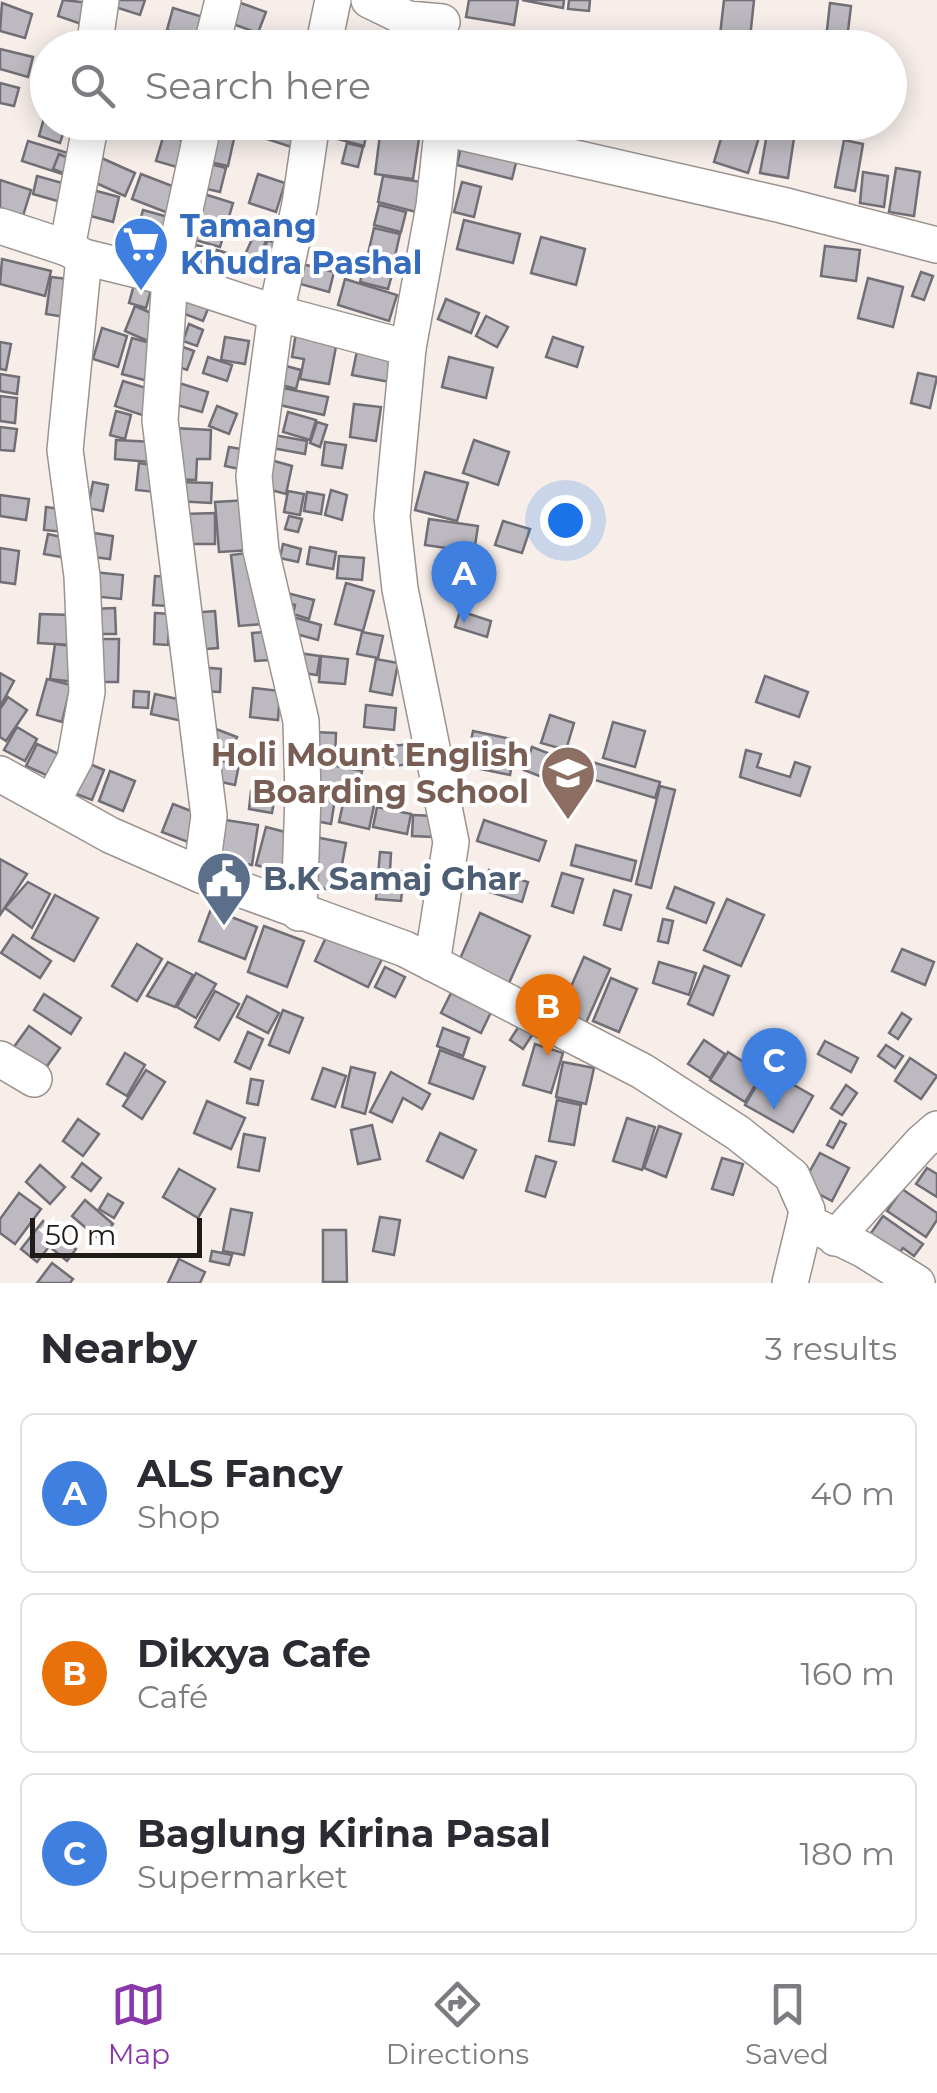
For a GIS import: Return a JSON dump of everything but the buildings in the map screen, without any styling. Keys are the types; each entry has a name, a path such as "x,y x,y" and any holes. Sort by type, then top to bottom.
{"street":[{"path":"97,30 101,0"},
{"path":"216,30 223,0"},
{"path":"327,30 332,0"},
{"path":"369,0 408,19 442,23"},
{"path":"52,802 75,758 87,692 82,576 65,450 75,252 89,140"},
{"path":"200,140 170,278 160,420 209,816 201,875"},
{"path":"299,913 301,720 261,551 254,476 276,314 309,140"},
{"path":"432,963 451,842 400,589 392,517 408,348 434,206 441,140"},
{"path":"504,140 937,244"},
{"path":"2,233 170,278 276,314 408,348"},
{"path":"0,774 110,835 201,875 405,949 642,1071 738,1133 792,1176 820,1230 864,1250 917,1283"},
{"path":"0,1059 34,1079"},
{"path":"790,1283 820,1230 930,1135"}],"place":[{"name":"Tamang Khudra Pashal","path":"141,293"},
{"name":"ALS Fancy","path":"464,623"},
{"name":"Holi Mount English Boarding School","path":"568,822"},
{"name":"B.K Samaj Ghar","path":"224,928"},
{"name":"Dikxya Cafe","path":"548,1056"},
{"name":"Baglung Kirina Pasal","path":"774,1110"}]}
